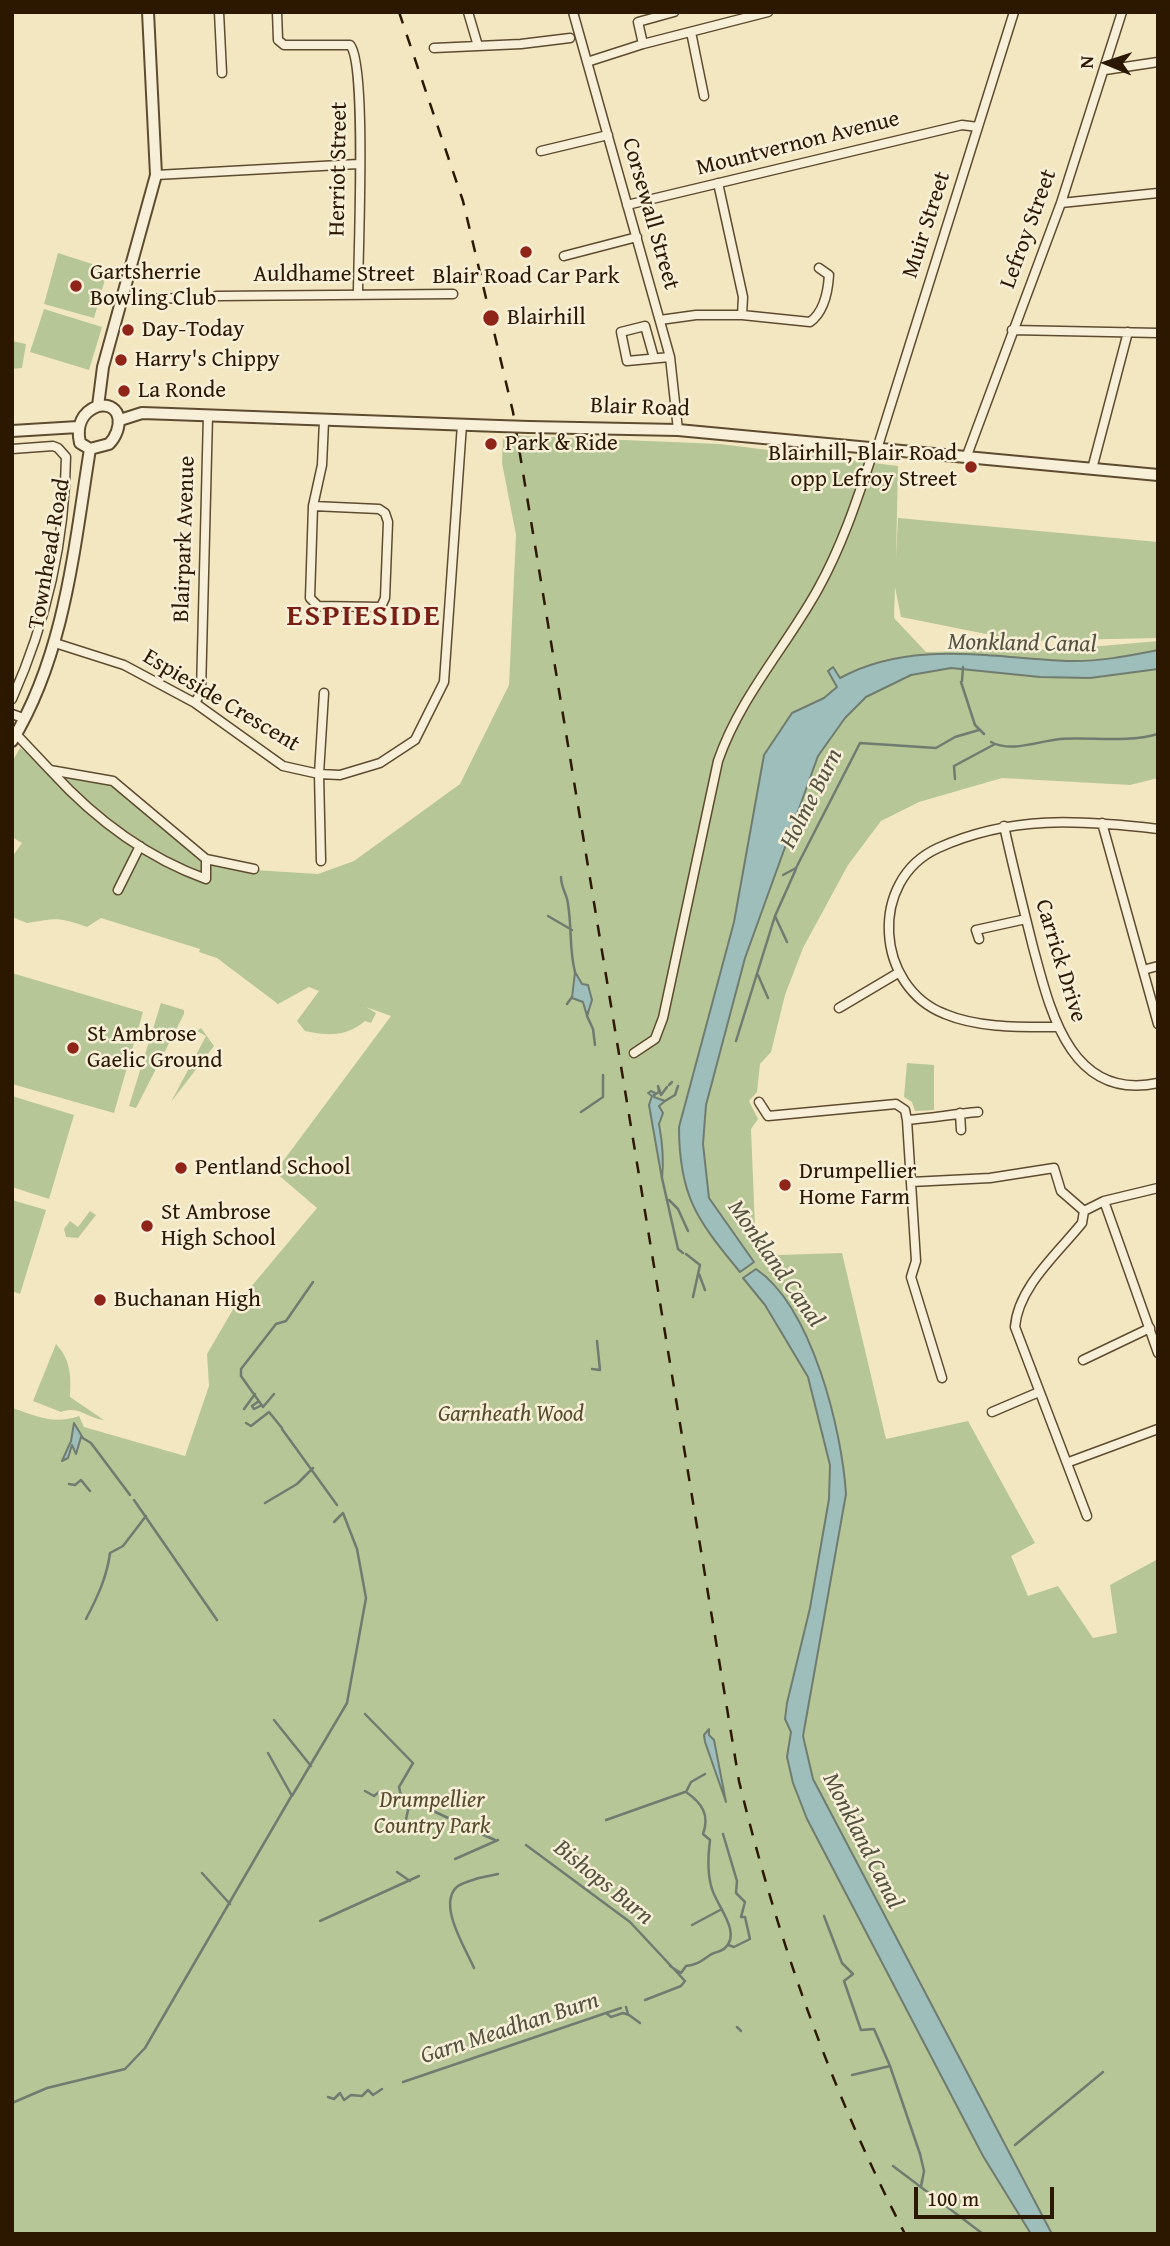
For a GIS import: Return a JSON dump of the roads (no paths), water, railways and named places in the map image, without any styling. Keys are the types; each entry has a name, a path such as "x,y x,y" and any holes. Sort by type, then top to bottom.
{"street":[{"path":"99,406 103,367 156,175 148,12"},
{"path":"219,12 222,73"},
{"name":"Herriot Street","path":"277,12 278,40 284,45 350,45 355,51 359,88 358,293"},
{"path":"468,12 478,46"},
{"name":"Corsewall Street","path":"573,12 670,357 678,430"},
{"path":"643,44 638,22 674,12"},
{"path":"587,62 643,44 768,12"},
{"name":"Muir Street","path":"634,1053 655,1039 663,1018 718,761 728,733 818,589 845,535 876,449 1014,12"},
{"name":"Lefroy Street","path":"966,458 1061,203 1122,12"},
{"path":"691,32 704,96"},
{"path":"434,48 570,38"},
{"path":"1105,70 1158,62"},
{"name":"Mountvernon Avenue","path":"628,205 962,125 978,127"},
{"path":"541,151 608,135"},
{"path":"156,175 358,164"},
{"path":"718,183 743,297 742,315"},
{"path":"1061,203 1158,193"},
{"path":"564,256 637,237"},
{"path":"660,320 696,315 742,315 810,322 820,312 828,282 829,275 819,268"},
{"name":"Auldhame Street","path":"216,296 453,294"},
{"path":"121,299 198,298"},
{"path":"654,358 645,326 621,332 627,360 670,357"},
{"path":"1012,330 1158,333"},
{"path":"1093,469 1128,332"},
{"path":"99,406 112,407 120,420 114,439 104,447 90,449 80,443 78,427 89,411 99,406"},
{"name":"Blair Road","path":"120,420 142,413 324,421 678,430 1158,475"},
{"name":"Blairpark Avenue","path":"195,704 201,692 208,415"},
{"path":"313,506 379,509 385,513 388,522 385,598 381,607 318,606 311,601 313,506 322,465 324,421"},
{"name":"Espieside Crescent","path":"55,643 124,665 195,704 283,766 319,775 340,775 380,764 415,740 444,682 462,424"},
{"path":"12,431 78,427"},
{"path":"12,449 53,446 66,457 65,499 43,620 12,699"},
{"name":"Townhead Road","path":"14,738 18,716 45,675 55,643 90,449"},
{"path":"321,861 319,775 324,693"},
{"path":"14,738 99,819 140,846 206,879 206,859"},
{"path":"50,770 113,781 206,859 254,869"},
{"path":"1056,1027 997,1025 944,1014 926,1003 898,973 888,941 891,902 906,873 936,849 1004,827 1035,821 1102,822 1158,829"},
{"path":"1102,822 1158,1024"},
{"name":"Carrick Drive","path":"1004,827 1056,1027 1085,1065 1098,1076 1121,1084 1158,1083"},
{"path":"118,890 140,846"},
{"path":"977,930 1026,919"},
{"path":"1143,970 1158,967"},
{"path":"839,1008 898,973"},
{"path":"760,1102 768,1116 896,1104 905,1110 916,1261 911,1277 942,1378"},
{"path":"907,1120 978,1112"},
{"path":"960,1113 961,1130"},
{"path":"911,1182 990,1178 1054,1168 1061,1191 1084,1211"},
{"path":"1084,1211 1104,1201 1158,1188"},
{"path":"1104,1201 1158,1353"},
{"path":"1084,1211 1082,1223 1023,1297 1015,1327 1069,1462 1087,1516"},
{"path":"1083,1360 1150,1328"},
{"path":"992,1412 1039,1392"},
{"path":"1069,1462 1158,1429"}],"water":[{"path":"1158,650 1158,669 1090,678 1040,677 951,668 911,675 866,697 845,718 818,756 745,958 706,1105 703,1144 709,1198 754,1262 740,1272 712,1237 693,1206 682,1171 679,1127 734,922 764,755 792,713 824,698 837,687 828,671 833,667 840,678 895,658 923,655 980,655 1079,661"},
{"path":"575,972 582,984 588,985 592,1000 587,1016 583,1002 572,998"},
{"path":"648,1093 655,1093 654,1097 665,1101 659,1106 663,1113 659,1124 662,1179 649,1105 652,1096"},
{"path":"756,1269 776,1287 793,1311 808,1340 831,1405 846,1494 803,1736 813,1779 1052,2234 1031,2234 983,2156 807,1819 793,1783 787,1757 791,1732 785,1719 810,1608 829,1499 830,1465 808,1377 765,1305 743,1278"},
{"path":"74,1423 83,1438 81,1437 76,1454 72,1445 68,1458 62,1461 71,1441"},
{"path":"709,1729 709,1735 714,1740 726,1802 705,1742 704,1735"}],"waterway":[{"name":"Monkland Canal","path":"962,681 963,667"},
{"path":"961,682 975,725 984,734"},
{"name":"Holme Burn","path":"783,875 796,868 860,743 936,748 955,737 979,730"},
{"path":"991,742 1016,746 1060,739 1122,739 1158,734"},
{"path":"955,779 954,766 995,744"},
{"name":"Holme Burn","path":"736,1041 775,916 796,869"},
{"path":"561,877 568,904 575,972"},
{"path":"548,916 572,930"},
{"path":"775,916 787,942"},
{"path":"758,975 768,998"},
{"path":"567,1004 572,997"},
{"path":"588,1012 595,1045"},
{"path":"581,1112 603,1097 603,1075"},
{"path":"669,1085 672,1082"},
{"path":"654,1095 659,1092 658,1086 661,1095 667,1087"},
{"path":"665,1101 675,1095 678,1086"},
{"path":"662,1178 678,1249 683,1253"},
{"path":"669,1200 678,1209 688,1231"},
{"path":"686,1254 700,1265 693,1297"},
{"path":"699,1274 705,1290"},
{"path":"274,1394 263,1407 241,1376 241,1369 276,1324 286,1321 313,1282"},
{"path":"592,1369 600,1370 597,1341"},
{"path":"244,1409 255,1394"},
{"path":"259,1401 252,1406 254,1409 262,1405"},
{"path":"246,1423 251,1426 269,1412 282,1428"},
{"path":"282,1429 337,1505"},
{"path":"81,1437 91,1443 130,1495"},
{"path":"265,1503 297,1484 313,1468"},
{"path":"69,1484 75,1485 81,1480 90,1491"},
{"path":"134,1500 217,1620"},
{"path":"268,1753 292,1796 347,1703 366,1598 357,1549 343,1513 334,1522"},
{"path":"86,1619 101,1587 110,1553 123,1546 146,1516"},
{"name":"Bishops Burn","path":"365,1714 413,1763 399,1787 401,1796 476,1831"},
{"path":"274,1720 311,1766"},
{"path":"670,1966 681,1973 686,1966 696,1964 730,1942 730,1927 710,1883 710,1840 703,1834 705,1815 700,1805 686,1792 691,1782 705,1774"},
{"path":"365,1791 374,1796 379,1792 401,1796"},
{"path":"606,1820 685,1792"},
{"path":"12,2103 47,2088 125,2069 145,2048 292,1795"},
{"path":"393,1830 404,1829 408,1810 415,1804"},
{"name":"Bishops Burn","path":"479,1833 495,1840"},
{"path":"723,1834 737,1881 736,1893 745,1902 741,1917 745,1917 750,1939 734,1947 728,1945"},
{"name":"Bishops Burn","path":"455,1859 498,1840"},
{"name":"Bishops Burn","path":"526,1845 630,1922 685,1981 681,1986 645,2000"},
{"path":"397,1872 410,1881"},
{"path":"202,1873 230,1904"},
{"path":"479,1878 498,1874"},
{"path":"320,1921 419,1876"},
{"path":"474,1968 455,1926 450,1903 458,1886 479,1878"},
{"path":"692,1925 722,1909"},
{"path":"824,1916 842,1963 853,1974 844,1981 861,2030 874,2029 890,2066"},
{"name":"Garn Meadhan Burn","path":"626,2007 628,2014"},
{"path":"606,2013 621,2008"},
{"name":"Garn Meadhan Burn","path":"403,2082 606,2013 611,2017 623,2013 629,2015"},
{"name":"Garn Meadhan Burn","path":"629,2015 640,2023"},
{"name":"Bishops Burn","path":"737,2027 741,2031"},
{"path":"852,2075 890,2066 920,2154 924,2171 921,2187 922,2180"},
{"path":"1015,2145 1103,2072"},
{"name":"Garn Meadhan Burn","path":"328,2097 334,2099 340,2093 344,2100 351,2095 362,2096 368,2090 373,2095 382,2089"},
{"name":"Bishops Burn","path":"893,2166 983,2234"}],"railway":[{"path":"399,12 463,201 513,412 739,1781 771,1898 808,2013 853,2125 905,2234"}],"place":[{"name":"Blair Road Car Park","path":"526,252"},
{"name":"Gartsherrie Bowling Club","path":"76,286"},
{"name":"Blairhill","path":"491,318"},
{"name":"Day-Today","path":"128,330"},
{"name":"Harry's Chippy","path":"121,360"},
{"name":"La Ronde","path":"124,391"},
{"name":"Park & Ride","path":"491,444"},
{"name":"Blairhill, Blair Road opp Lefroy Street","path":"971,467"},
{"name":"St Ambrose Gaelic Ground","path":"73,1048"},
{"name":"Pentland School","path":"181,1168"},
{"name":"Drumpellier Home Farm","path":"785,1185"},
{"name":"St Ambrose High School","path":"147,1226"},
{"name":"Buchanan High","path":"100,1300"}],"district":[{"name":"ESPIESIDE","path":"364,617"}],"park label":[{"name":"Garnheath Wood","path":"511,1415"},
{"name":"Drumpellier Country Park","path":"432,1814"}]}
